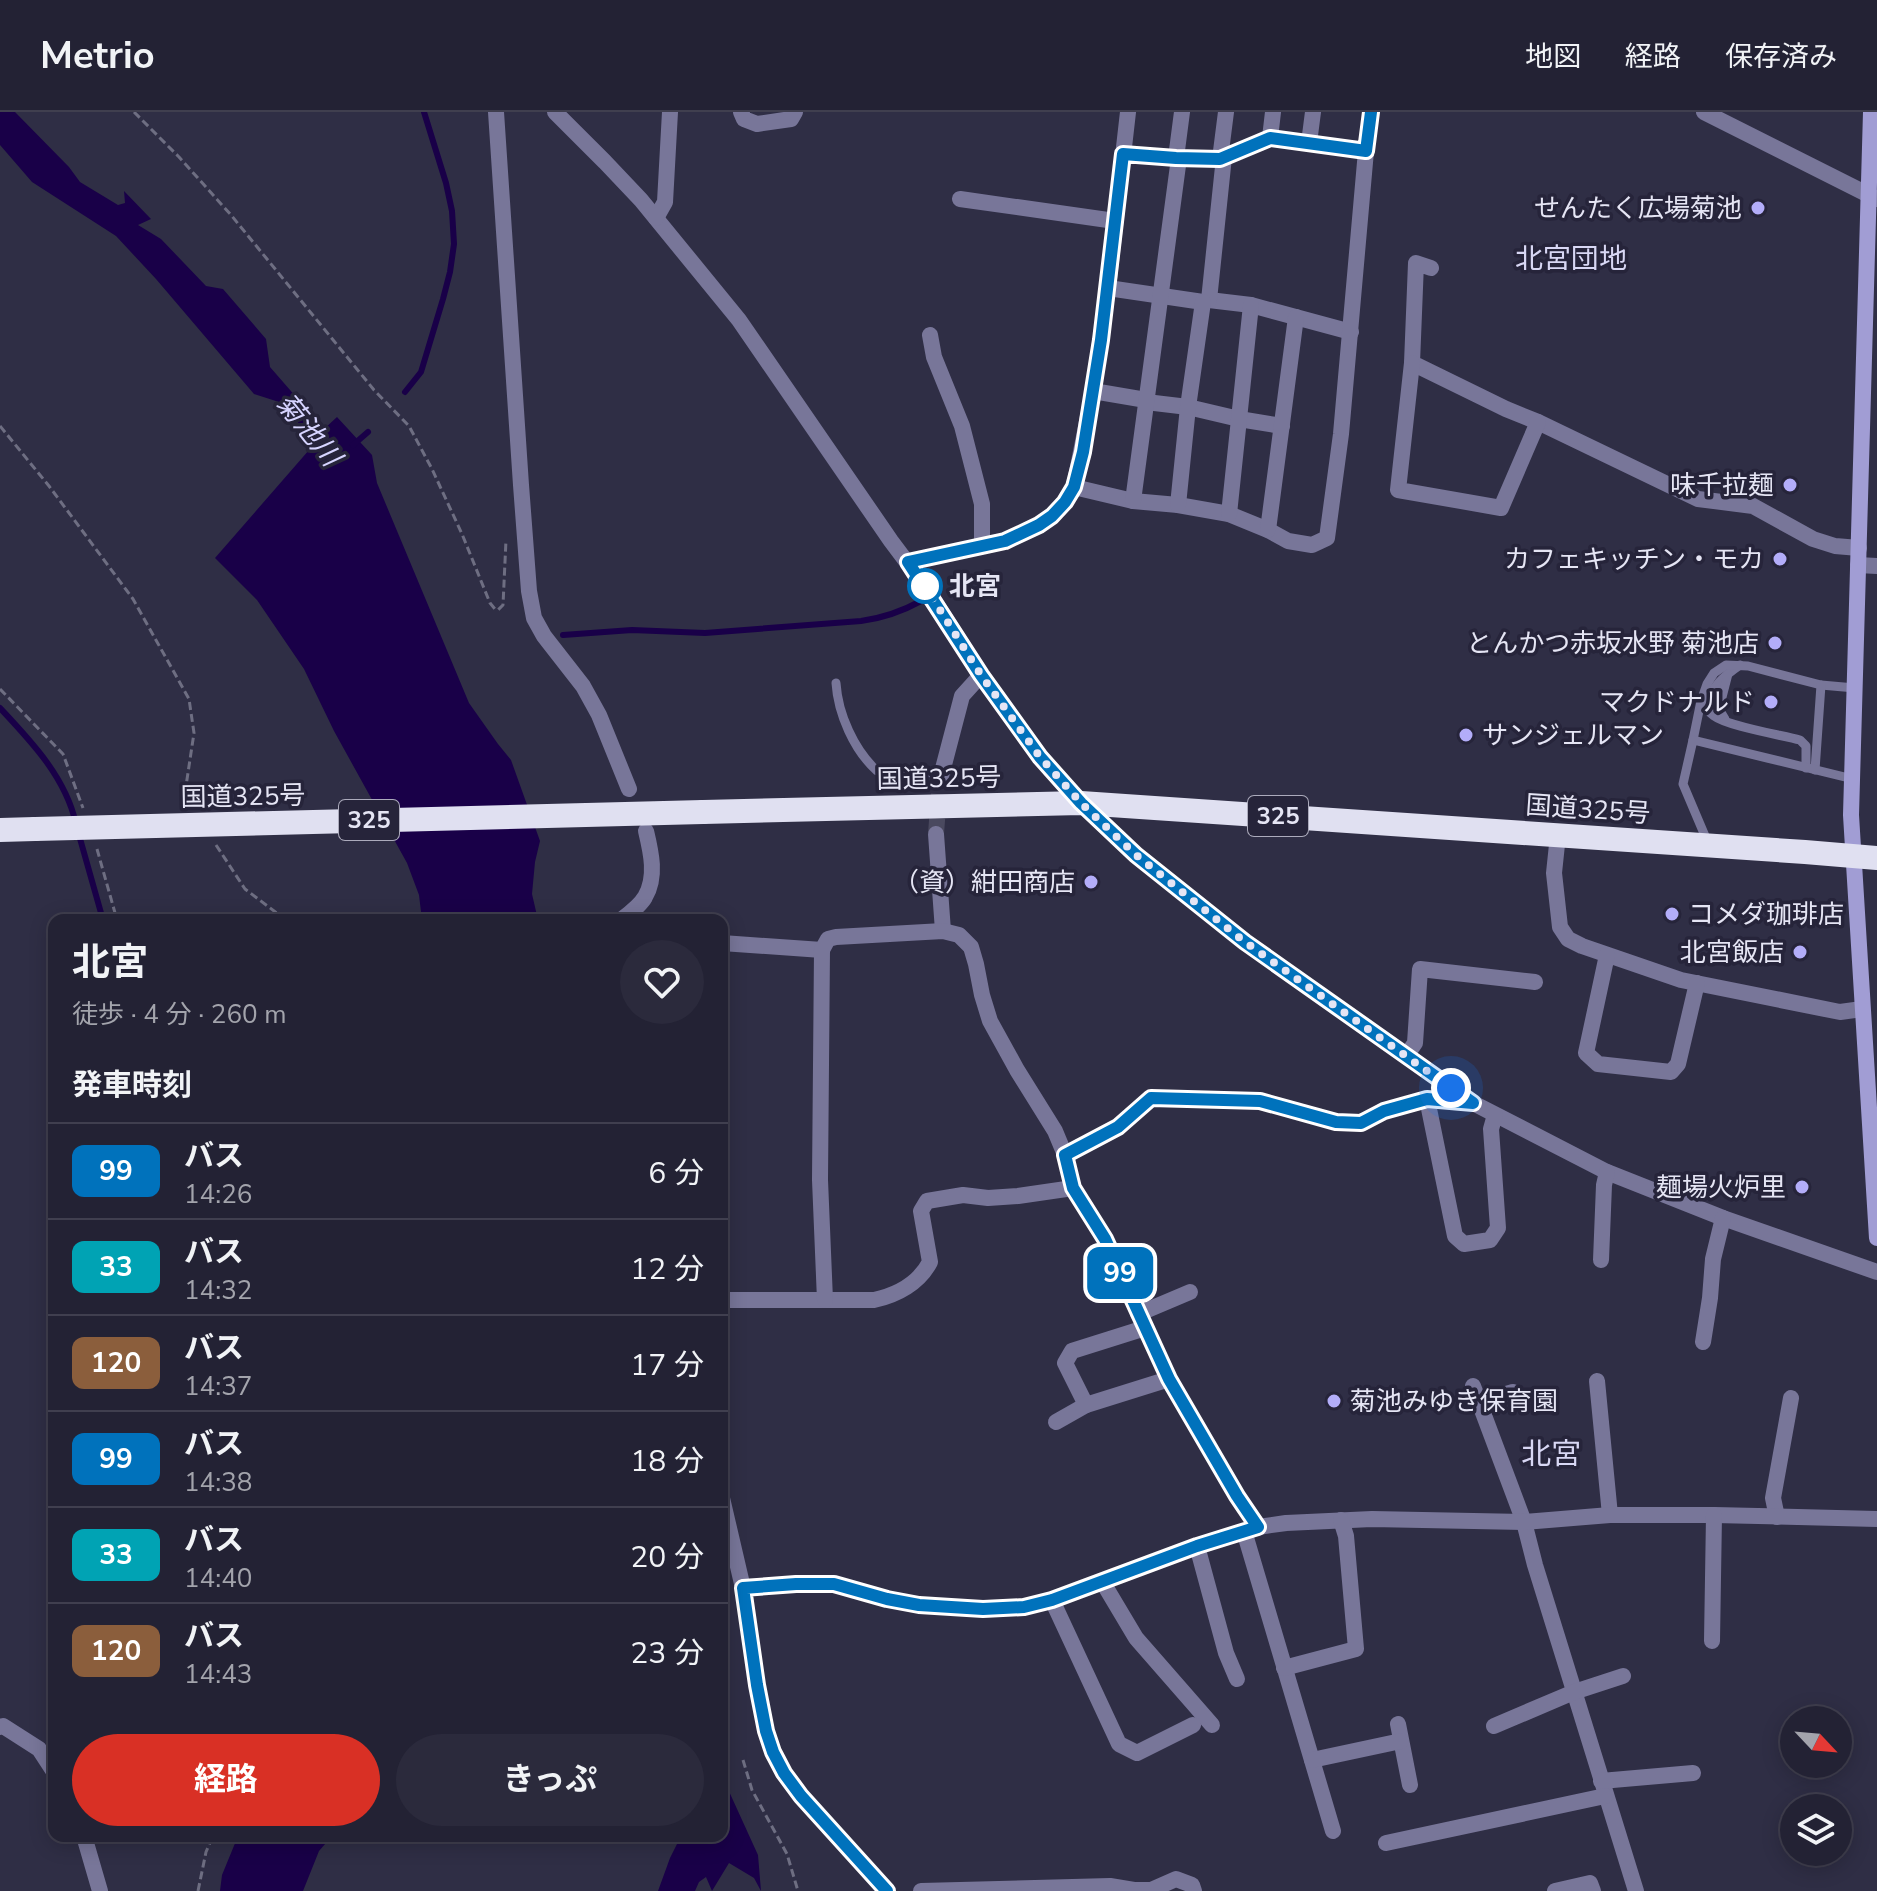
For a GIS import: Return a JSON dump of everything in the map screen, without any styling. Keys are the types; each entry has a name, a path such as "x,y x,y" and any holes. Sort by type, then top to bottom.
{"highway":[{"name":"国道325号","path":"0,830 1081,803 1865,857"}],"street":[{"path":"496,112 521,485 534,618 594,705 629,789"},
{"path":"555,112 656,218 739,320 1040,757 1081,803 1136,855 1245,942 1473,1103 1607,1172 1723,1218 1877,1272"},
{"path":"656,218 665,202 670,112"},
{"path":"741,112 744,119 757,124 791,119 795,112"},
{"path":"908,562 1005,541 1039,525 1059,509 1074,487 1093,391 1108,288 1128,112"},
{"path":"1133,501 1182,112"},
{"path":"1178,505 1188,407 1206,301 1226,112"},
{"path":"1270,138 1273,112"},
{"path":"1309,143 1313,112"},
{"path":"1074,487 1133,501 1229,514 1288,541 1312,545 1327,538 1341,434 1371,112"},
{"path":"1704,112 1873,198"},
{"path":"1871,112 1873,198 1851,815 1865,857 1862,1009 1872,1068 1877,1238"},
{"path":"1123,154 1222,158 1270,138 1366,151"},
{"path":"960,199 1115,221"},
{"path":"1416,264 1412,363 1398,490 1501,508 1538,422"},
{"path":"1108,288 1251,305 1351,332"},
{"path":"1229,514 1251,305"},
{"path":"1268,530 1296,317"},
{"path":"930,335 934,357 962,426 982,504 982,545"},
{"path":"1412,363 1698,499 1753,506 1813,539 1877,566"},
{"path":"1093,391 1282,426"},
{"path":"940,777 962,696 981,675"},
{"path":"628,914 645,898 651,877 652,858 646,831"},
{"path":"936,834 943,931"},
{"path":"1558,835 1554,873 1560,927 1568,939 1681,980 1840,1012 1862,1009"},
{"path":"825,1300 820,1180 822,950 828,939 836,937 943,931 959,935 971,947 990,1021 1055,1131 1073,1188 1105,1239 1169,1379 1230,1484 1251,1529 1284,1668 1333,1831"},
{"path":"728,943 822,950"},
{"path":"1607,955 1586,1053 1598,1064 1671,1072 1678,1064 1697,983"},
{"path":"1406,1056 1415,1043 1420,969 1535,982"},
{"path":"1065,1155 1118,1127 1151,1098 1260,1101 1336,1122 1361,1123 1384,1111 1427,1099 1473,1103"},
{"path":"1427,1099 1455,1236 1464,1244 1490,1240 1498,1228 1491,1129 1495,1115"},
{"path":"1601,1260 1607,1172"},
{"path":"728,1300 874,1300 899,1292 918,1278 930,1262 921,1211 927,1201 963,1195 988,1198 1018,1196 1073,1188"},
{"path":"1703,1342 1713,1259 1723,1218"},
{"path":"1086,1405 1065,1363 1072,1351 1142,1321 1190,1292"},
{"path":"1056,1422 1086,1405 1169,1379"},
{"path":"1597,1381 1610,1515"},
{"path":"1513,1392 1476,1394 1524,1522 1636,1891"},
{"path":"1777,1517 1773,1498 1791,1398"},
{"path":"743,1588 834,1584 919,1605 983,1609 1024,1607 1052,1600 1197,1546 1251,1529 1286,1523 1341,1520 1524,1522 1610,1515 1877,1519"},
{"path":"1712,1641 1714,1515"},
{"path":"1284,1668 1356,1649 1346,1536 1341,1520"},
{"path":"728,1524 743,1588 766,1731 773,1752 801,1796 887,1891"},
{"path":"1197,1546 1226,1653 1237,1679"},
{"path":"1102,1581 1136,1638 1212,1725"},
{"path":"1052,1600 1119,1744 1137,1753 1193,1725"},
{"path":"1494,1726 1574,1692 1623,1676"},
{"path":"0,1727 39,1749 48,1763"},
{"path":"1312,1760 1400,1732 1410,1785"},
{"path":"1386,1843 1603,1789 1693,1773"},
{"path":"86,1842 100,1891"},
{"path":"921,1891 1110,1886 1151,1890 1176,1879 1192,1885 1194,1891"},
{"path":"1555,1891 1590,1883 1593,1891"}],"lane":[{"path":"1709,845 1683,784 1701,701 1714,673 1726,665 1740,665 1821,685 1855,688"},
{"path":"1740,665 1711,690 1706,706 1709,713 1727,722 1800,740 1806,746 1810,769"},
{"path":"836,683 838,702 848,727 866,761 877,771 940,777"},
{"path":"1810,769 1821,685"},
{"path":"1693,740 1853,779"}],"path":[{"path":"134,112 231,215 374,390 409,426 462,534 490,603 498,610 503,605 506,534"},
{"path":"0,426 133,599 189,699 194,733 186,786 196,804"},
{"path":"0,689 63,754 85,814"},
{"path":"95,844 115,914"},
{"path":"216,844 245,889 278,914"},
{"path":"743,1760 752,1790 787,1854 798,1891"},
{"path":"198,1891 210,1842"}],"water":[{"name":"菊池川","path":"0,112 15,112 80,182 118,205 125,203 124,191 151,219 138,225 161,239 206,286 223,289 266,339 270,367 324,429 337,417 372,455 377,483 469,703 511,760 540,841 532,894 537,914 421,914 419,895 407,863 334,731 304,669 257,600 215,558 316,442 279,402 254,394 116,236 32,182 0,145"},
{"path":"728,1789 758,1855 761,1891 754,1878 729,1863 712,1891 706,1877 699,1882 695,1891 658,1891 678,1842 728,1842"},
{"path":"236,1842 327,1842 319,1851 303,1891 220,1891 222,1875"}],"waterway":[{"path":"405,392 421,372 450,272 454,244 446,183 424,112"},
{"name":"菊池川","path":"353,445 368,432"},
{"path":"563,635 632,630 705,633 861,621 892,614 921,601"},
{"path":"0,708 56,776 76,824"},
{"path":"79,835 101,914"}],"tunnel":[{"path":"936,834 940,780"}],"bus line":[{"name":"99","path":"887,1891 801,1796 773,1752 757,1685 743,1588 834,1584 919,1605 983,1609 1024,1607 1052,1600 1197,1546 1258,1527 1169,1379 1105,1239 1073,1188 1065,1155 1118,1127 1151,1098 1260,1101 1336,1122 1361,1123 1384,1111 1427,1099 1473,1103 1245,942 1136,855 1081,803 1040,757 981,675 908,562 1005,541 1052,516 1074,487 1083,452 1101,340 1123,154 1220,159 1270,138 1366,151 1371,112"}],"place":[{"name":"せんたく広場菊池","path":"1758,208"},
{"name":"味千拉麺","path":"1790,485"},
{"name":"カフェキッチン・モカ","path":"1780,559"},
{"name":"北宮","path":"925,586"},
{"name":"とんかつ赤坂水野 菊池店","path":"1775,643"},
{"name":"マクドナルド","path":"1771,702"},
{"name":"サンジェルマン","path":"1466,735"},
{"name":"（資）紺田商店","path":"1091,882"},
{"name":"コメダ珈琲店","path":"1672,914"},
{"name":"北宮飯店","path":"1800,952"},
{"name":"麺場火炉里","path":"1802,1187"},
{"name":"菊池みゆき保育園","path":"1334,1401"}],"district":[{"name":"北宮団地","path":"1571,258"},
{"name":"北宮","path":"1551,1454"}],"route":[{"path":"925,586 981,675 1040,757 1081,803 1136,855 1245,942 1451,1088"}]}
